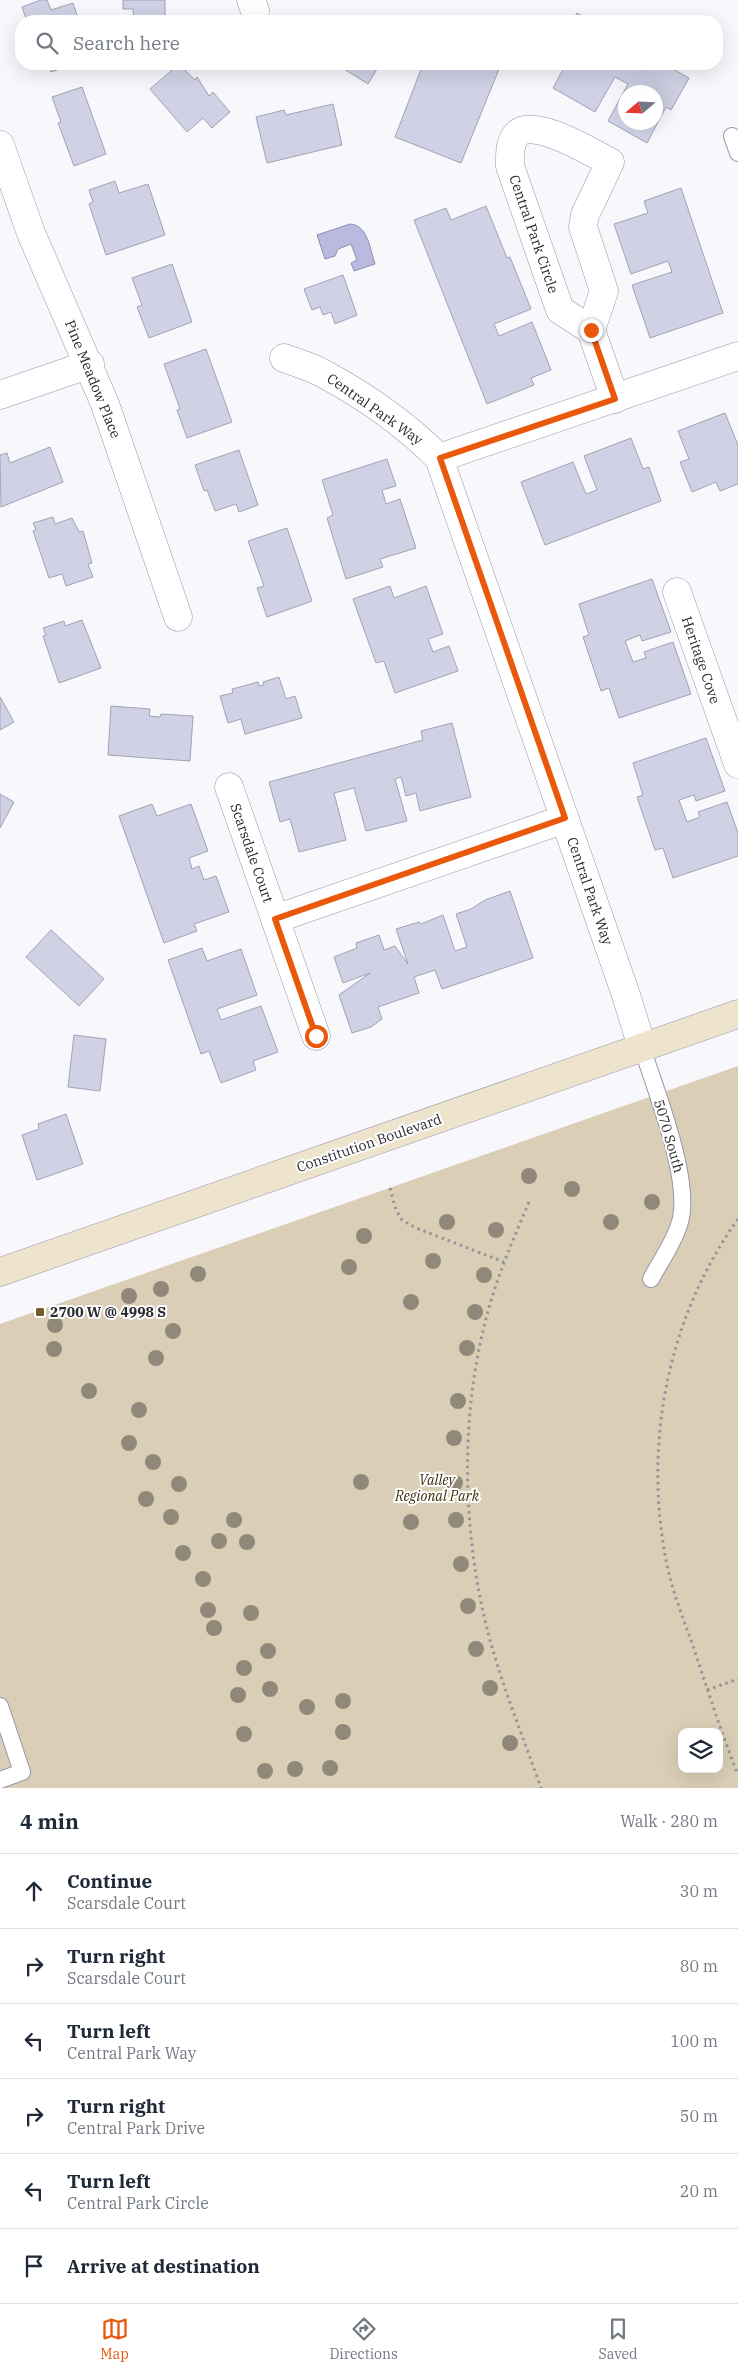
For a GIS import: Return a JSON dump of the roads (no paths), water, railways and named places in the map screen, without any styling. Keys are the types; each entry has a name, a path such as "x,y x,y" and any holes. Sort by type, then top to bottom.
{"main road":[{"name":"Constitution Boulevard","path":"0,1272 738,1014"}],"street":[{"name":"Central Park Circle","path":"534,128 568,140 610,162 585,215 583,227 604,291 591,330 560,310 510,166 510,149 516,134 525,129 534,128"},
{"name":"Pine Meadow Place","path":"0,144 31,233 90,364 178,617"},
{"path":"591,330 615,399"},
{"path":"440,458 738,356"},
{"name":"Central Park Way","path":"284,358 323,373 359,396 420,439 440,458 626,995 642,1048"},
{"path":"0,395 90,364"},
{"name":"Heritage Cove","path":"678,592 732,727 738,764"},
{"name":"Scarsdale Court","path":"229,787 316,1036"},
{"name":"Scarsdale Court","path":"275,919 565,818"}],"lane":[{"path":"732,136 738,152"},
{"name":"5070 South","path":"642,1048 679,1165 683,1195 680,1224 651,1279"},
{"path":"0,1706 22,1772 0,1780"}],"water":[{"path":"350,224 356,225 365,233 375,264 354,271 351,263 357,260 351,244 338,249 335,256 325,259 317,235"}],"place":[{"name":"2700 W @ 4998 S","path":"40,1312"}],"park label":[{"name":"Valley Regional Park","path":"437,1488"}]}
